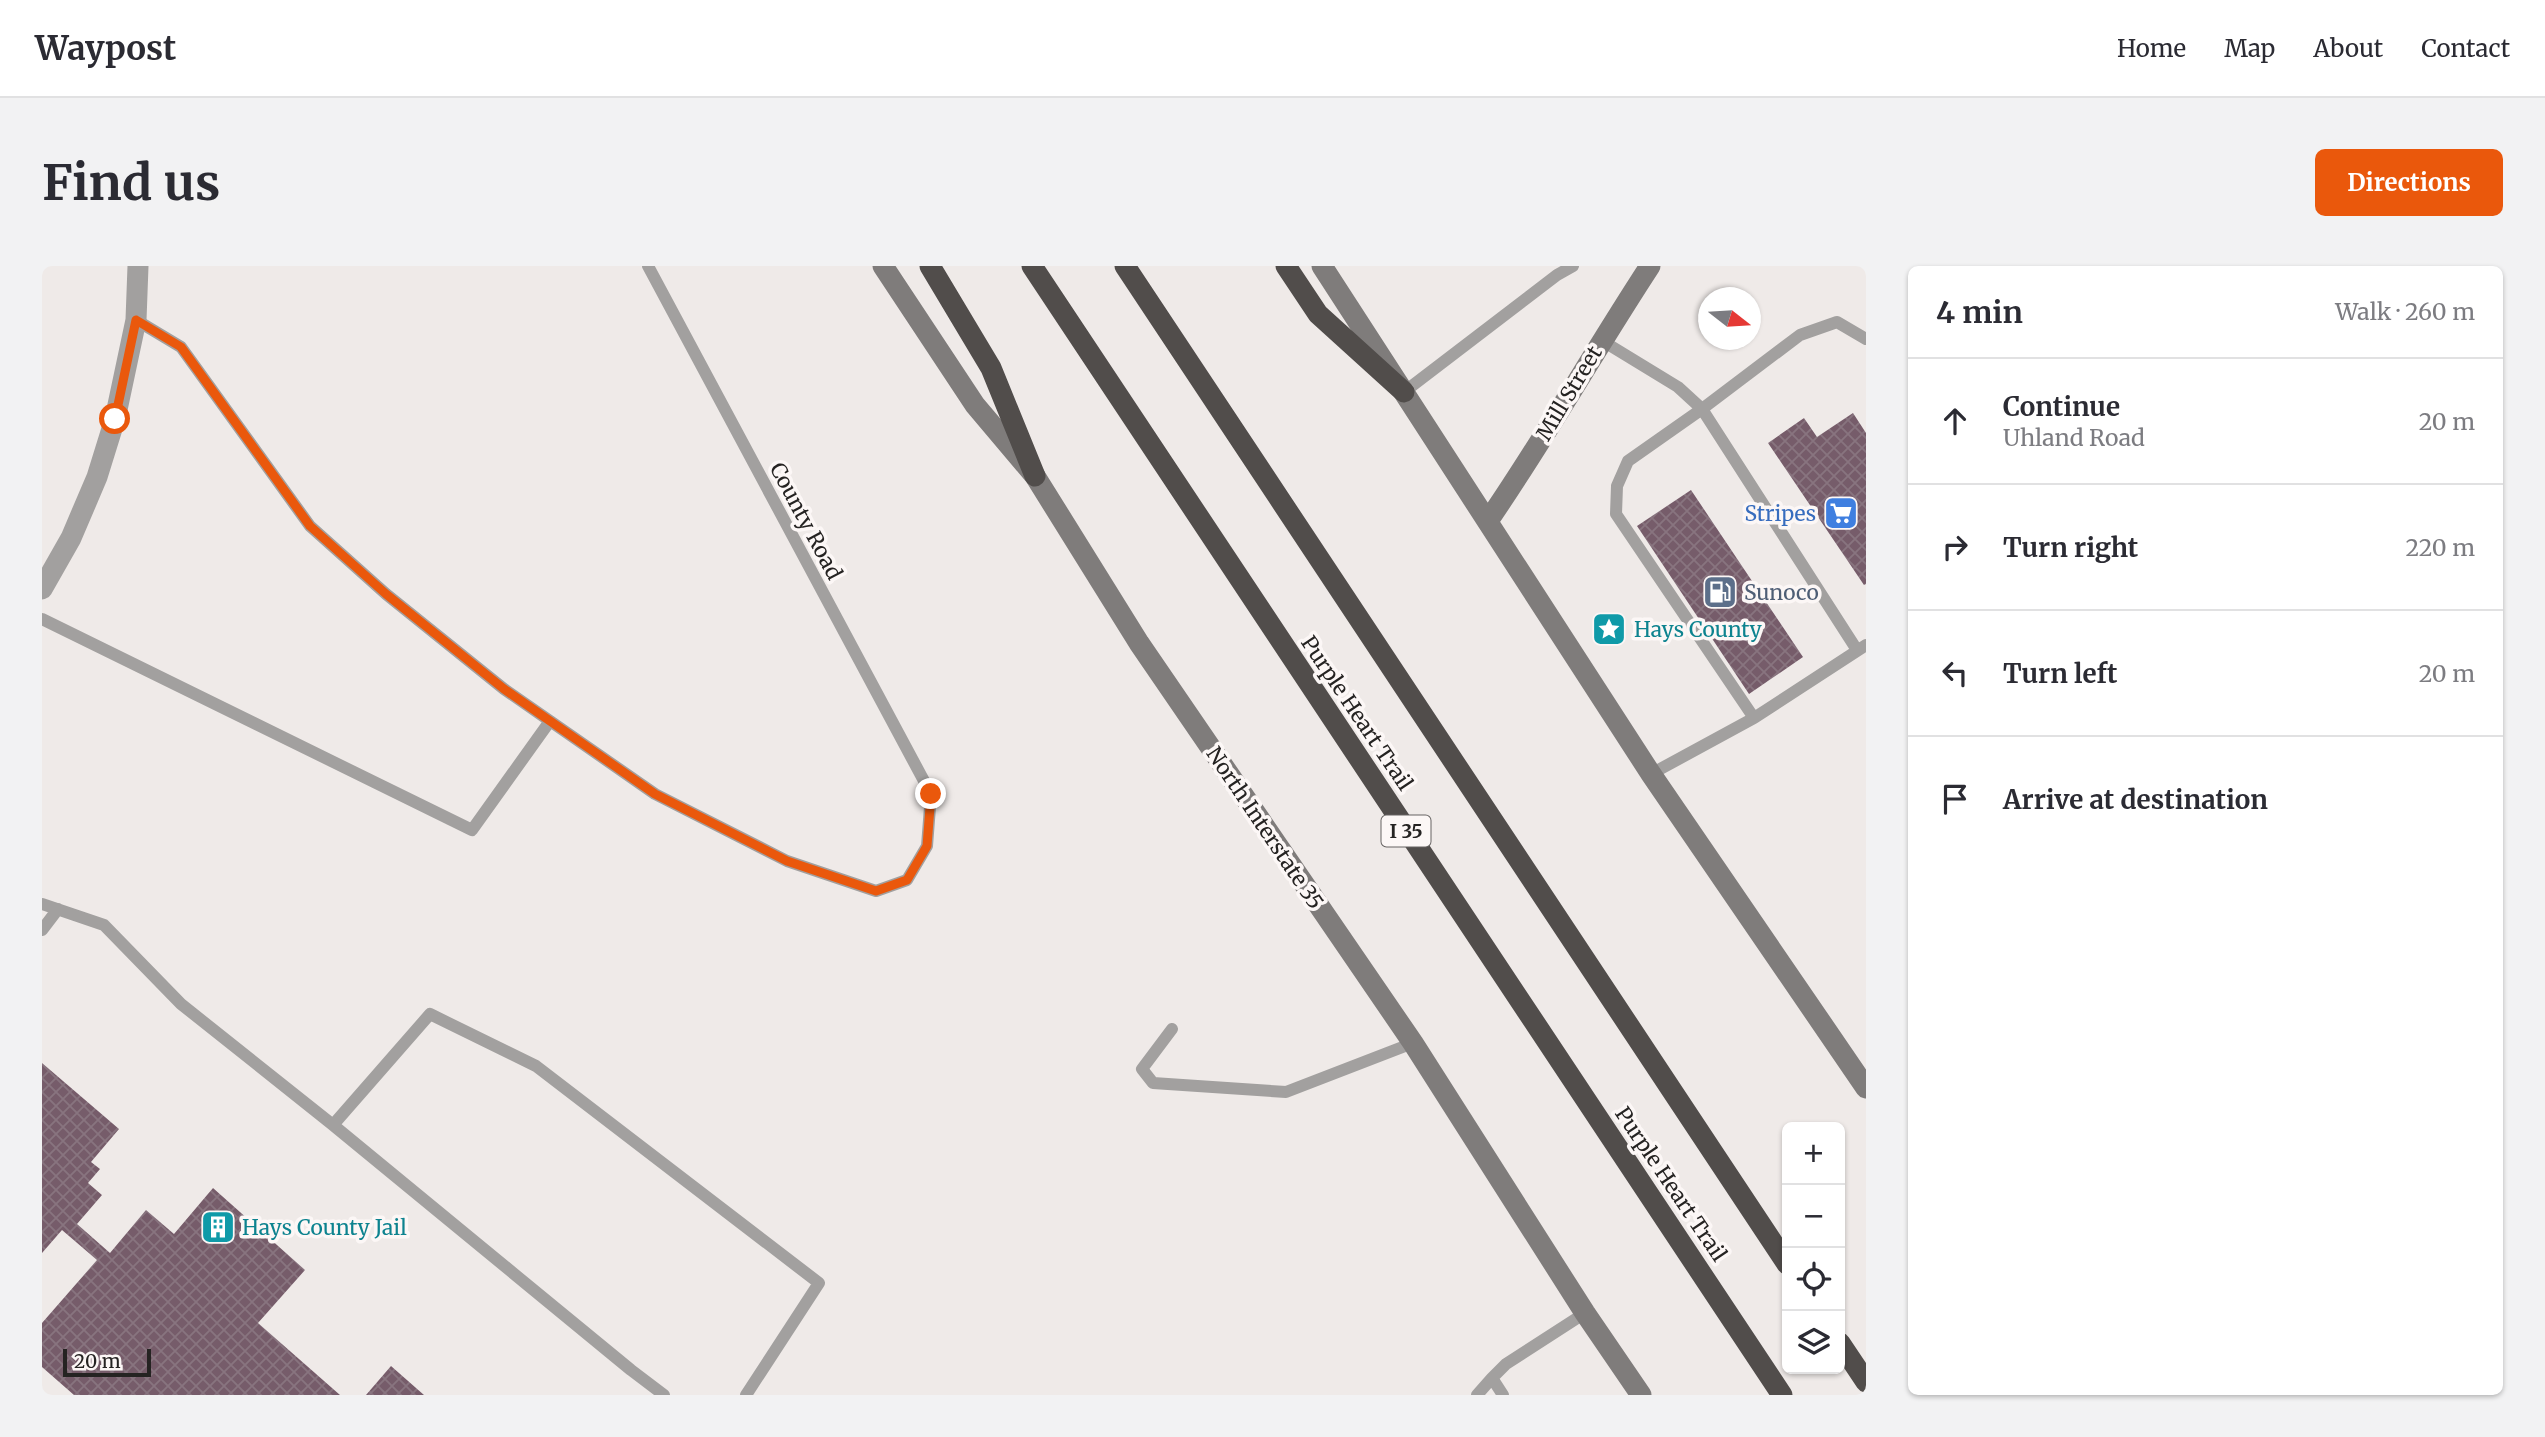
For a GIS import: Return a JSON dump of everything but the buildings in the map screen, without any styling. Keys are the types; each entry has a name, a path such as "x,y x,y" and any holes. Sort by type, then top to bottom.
{"highway":[{"path":"930,266 991,368 1035,476"},
{"name":"Purple Heart Trail","path":"1032,266 1782,1395"},
{"path":"1125,266 1782,1256"},
{"path":"1286,266 1318,314 1404,392"},
{"path":"1845,1350 1866,1382"}],"main road":[{"name":"North Interstate 35","path":"883,266 975,405 1035,476 1139,643 1413,1044 1585,1313 1641,1395"},
{"path":"1322,266 1651,775 1866,1088"},
{"name":"Mill Street","path":"1488,521 1522,472 1601,340 1650,266"}],"street":[{"path":"42,589 71,538 97,477 115,419 136,320 138,266"}],"lane":[{"name":"County Road","path":"550,721 655,794 787,861 876,891 907,880 927,846 931,794 648,266"},
{"path":"1404,392 1557,275 1573,266"},
{"path":"42,619 472,830 550,721 504,689 386,594 310,526 181,347 136,320"},
{"path":"1754,718 1616,514 1617,486 1628,460 1702,409 1800,335 1837,322 1866,339"},
{"path":"1601,340 1678,387 1702,409 1862,648 1754,718 1651,775"},
{"path":"42,904 104,925 181,1004 664,1395"},
{"path":"42,930 58,909"},
{"path":"333,1125 430,1014 536,1066 819,1283 746,1395"},
{"path":"1172,1029 1142,1069 1153,1083 1286,1092 1413,1044"},
{"path":"1477,1395 1506,1364 1585,1313"},
{"path":"1492,1378 1503,1395"}],"place":[{"name":"Stripes","path":"1841,513"},
{"name":"Sunoco","path":"1720,592"},
{"name":"Hays County","path":"1609,629"},
{"name":"Hays County Jail","path":"218,1227"}],"route":[{"path":"115,419 136,320 181,347 310,526 386,594 504,689 655,794 787,861 876,891 907,880 927,846 931,794"}]}
